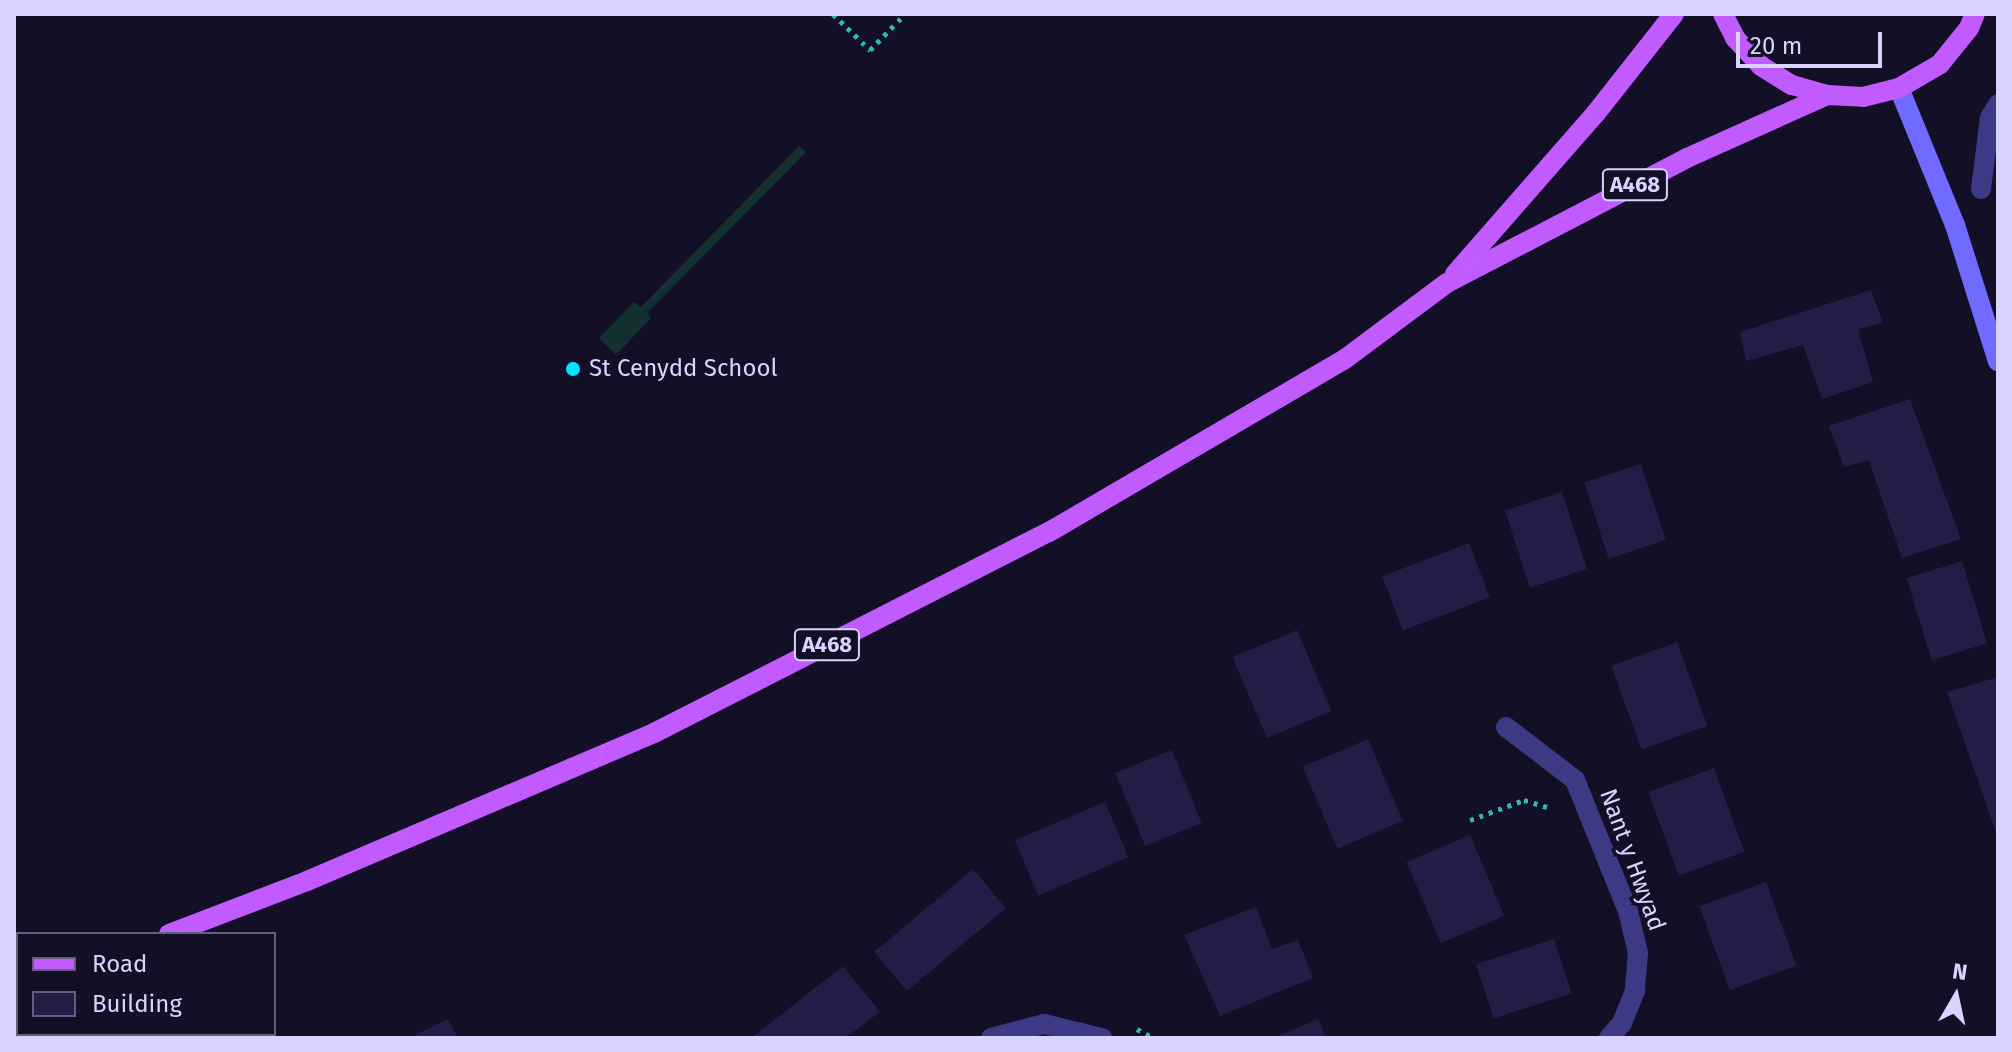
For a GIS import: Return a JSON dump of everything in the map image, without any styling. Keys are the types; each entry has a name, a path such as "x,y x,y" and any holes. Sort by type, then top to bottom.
{"main road":[{"name":"A468","path":"1447,283 1596,113 1674,14"},
{"path":"1723,14 1735,38 1761,66 1792,85 1827,95 1863,97 1899,88 1940,64 1969,28 1975,14"},
{"path":"1899,88 1955,225 1998,361"},
{"name":"A468","path":"174,932 307,881 654,733 1049,532 1345,359 1447,283 1687,158 1827,95"}],"street":[{"path":"1981,189 1990,118 1998,104"},
{"name":"Nant y Hwyad","path":"1506,727 1575,780 1628,911 1638,953 1635,991 1622,1023 1609,1038"},
{"path":"991,1038 1044,1024 1102,1038"}],"path":[{"path":"833,14 870,50 905,14"},
{"path":"1470,820 1524,800 1555,810"}],"green space":[{"path":"799,146 806,152 647,313 651,318 616,355 599,338 634,302 641,307"}],"building":[{"path":"1871,290 1883,323 1858,329 1873,382 1822,399 1803,345 1746,361 1740,332"},
{"path":"1910,399 1961,539 1902,558 1869,460 1844,467 1829,426"},
{"path":"1641,464 1666,540 1609,559 1584,483"},
{"path":"1562,492 1587,569 1530,588 1505,511"},
{"path":"1469,543 1490,597 1403,630 1382,576"},
{"path":"1962,561 1987,643 1932,660 1907,578"},
{"path":"1297,630 1331,711 1267,738 1233,657"},
{"path":"1677,642 1707,726 1642,750 1611,666"},
{"path":"1998,677 1998,838 1947,692"},
{"path":"1368,739 1403,821 1337,849 1303,767"},
{"path":"1172,750 1202,823 1145,846 1115,773"},
{"path":"1714,768 1744,852 1679,876 1648,792"},
{"path":"1105,802 1128,857 1038,896 1015,840"},
{"path":"1470,835 1504,916 1441,943 1406,862"},
{"path":"973,869 1006,908 907,991 874,952"},
{"path":"1766,882 1796,966 1730,990 1699,906"},
{"path":"1256,907 1272,949 1298,940 1313,978 1220,1016 1184,935"},
{"path":"1554,939 1572,993 1494,1019 1476,964"},
{"path":"843,966 880,1012 845,1038 751,1038"},
{"path":"448,1019 458,1038 410,1038 419,1033"},
{"path":"1318,1019 1326,1038 1273,1038"}],"place":[{"name":"St Cenydd School","path":"573,369"}]}
